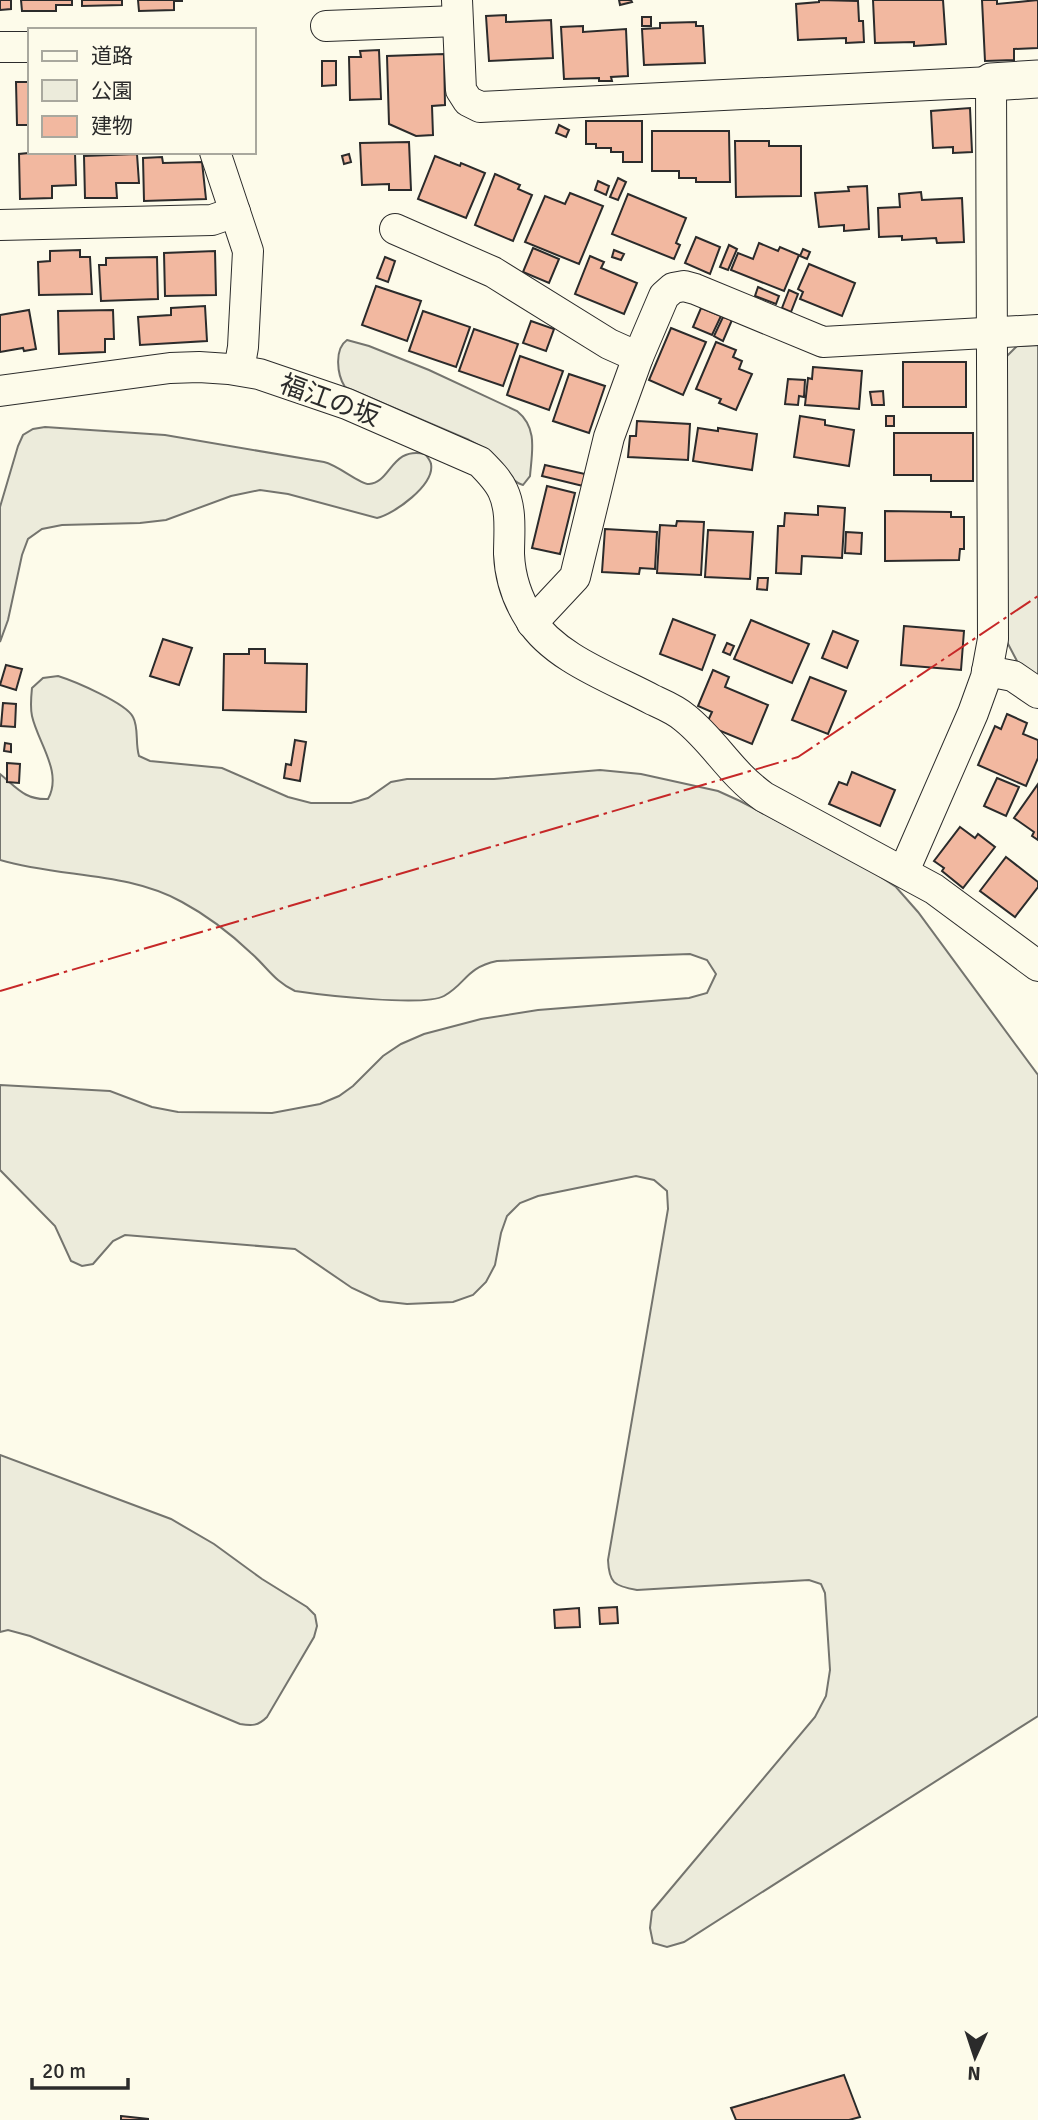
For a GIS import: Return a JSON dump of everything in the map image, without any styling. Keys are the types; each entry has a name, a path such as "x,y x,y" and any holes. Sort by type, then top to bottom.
{"street":[{"path":"326,26 457,11 461,90 468,101 480,107 1038,79"},
{"path":"0,47 28,47"},
{"path":"904,871 973,713 987,671 993,639 991,82"},
{"path":"216,154 248,251 243,346 239,370"},
{"path":"0,225 212,220 235,212"},
{"path":"395,229 493,272 609,344 638,357"},
{"path":"532,622 575,577 609,437 664,296 673,288 684,286 823,342 1038,331"},
{"name":"福江の坂","path":"0,391 170,368 239,370 278,380 347,404 480,462 494,476 504,492 509,512 509,558 520,603 547,640 566,654 685,717 733,772 764,797 904,871 952,902 1038,966"},
{"path":"987,671 1013,676 1038,693"}],"green space":[{"path":"347,340 429,370 517,411 528,425 532,440 530,476 523,485 514,480 483,447 345,387 338,362 340,349"},
{"path":"1038,345 1038,676 1017,661 1007,642 1007,356 1017,346"},
{"path":"45,427 165,435 324,462 369,484 382,478 405,455 414,453 426,455 431,463 431,472 427,481 403,505 377,518 288,494 260,490 231,496 166,520 62,525 42,529 28,539 22,555 8,620 0,642 0,507 23,435 33,429"},
{"path":"58,676 99,693 128,711 135,721 139,756 150,761 222,768 288,797 311,803 351,803 368,798 391,782 407,779 494,779 600,770 641,774 718,791 867,868 896,887 918,912 1038,1075 1038,1716 684,1942 667,1947 653,1943 650,1928 652,1911 815,1717 826,1696 830,1670 825,1593 821,1584 809,1580 637,1590 618,1585 610,1574 608,1560 668,1209 667,1191 654,1180 636,1176 538,1196 520,1203 507,1216 495,1265 486,1282 473,1295 453,1302 407,1304 380,1301 352,1288 295,1249 125,1235 113,1241 93,1264 82,1266 71,1261 55,1226 0,1170 0,1085 110,1091 152,1107 178,1112 272,1113 320,1104 339,1096 383,1056 424,1034 481,1019 538,1010 689,998 707,993 716,974 707,960 690,954 497,961 478,968 452,991 433,999 372,999 295,991 277,979 218,925 192,907 161,892 116,880 0,860 0,774 22,792 33,797 48,799 52,789 51,768 32,716 31,699 32,688 43,678"},
{"path":"0,1455 171,1519 214,1544 307,1607 315,1615 317,1626 314,1637 267,1717 255,1725 240,1724 30,1636 8,1630 0,1632"}],"building":[{"path":"0,0 11,0 11,9 0,10"},
{"path":"21,0 72,0 72,5 56,5 56,11 22,11"},
{"path":"82,0 122,0 122,5 82,6"},
{"path":"138,0 182,1 174,1 174,10 139,11"},
{"path":"619,0 631,0 632,2 620,5"},
{"path":"819,0 858,1 864,42 846,43 846,38 798,40 796,4"},
{"path":"873,0 943,0 946,44 914,46 914,42 875,43"},
{"path":"982,0 997,0 997,4 1038,0 1038,48 1014,49 1014,60 985,61"},
{"path":"506,15 506,22 551,20 553,58 489,61 486,16"},
{"path":"642,17 651,17 651,26 642,26"},
{"path":"696,22 696,26 703,26 705,63 644,65 642,29 660,28 660,23"},
{"path":"583,26 583,32 626,29 628,76 611,77 612,81 599,81 599,78 564,79 561,27"},
{"path":"379,50 381,99 350,100 349,57 361,57 360,51"},
{"path":"444,54 445,105 432,106 433,135 416,136 389,124 387,56"},
{"path":"322,61 336,61 336,85 322,86"},
{"path":"16,82 28,82 28,125 17,125"},
{"path":"970,108 972,152 953,153 953,147 933,148 931,111"},
{"path":"586,121 642,121 642,162 623,162 623,152 611,152 611,148 596,148 596,144 586,144"},
{"path":"559,125 569,130 566,137 556,133"},
{"path":"652,131 729,131 730,182 696,182 696,178 679,178 679,171 652,171"},
{"path":"735,141 769,141 769,146 801,146 801,196 736,197"},
{"path":"409,142 411,190 389,190 389,184 362,185 360,143"},
{"path":"19,154 75,154 76,185 52,186 52,198 20,199"},
{"path":"137,154 139,183 116,183 117,198 85,198 84,156"},
{"path":"349,154 351,162 344,164 342,156"},
{"path":"435,156 485,173 466,218 418,199"},
{"path":"162,157 163,163 202,162 206,199 144,201 143,158"},
{"path":"495,174 520,185 518,189 532,195 513,241 475,225"},
{"path":"618,178 626,182 618,200 610,197"},
{"path":"598,181 609,186 606,195 595,190"},
{"path":"867,186 869,229 844,231 844,225 819,227 815,193 849,191 848,187"},
{"path":"921,192 922,200 962,198 964,242 937,243 936,238 902,240 902,236 879,237 878,208 900,207 899,194"},
{"path":"570,193 603,206 579,264 525,242 545,196 565,204"},
{"path":"628,194 686,218 676,243 680,245 674,259 612,234"},
{"path":"696,237 720,247 710,274 685,263"},
{"path":"759,243 778,251 780,247 799,255 784,291 731,270 738,253 753,259"},
{"path":"729,245 737,249 728,270 720,267"},
{"path":"533,248 559,259 549,283 523,272"},
{"path":"803,249 810,252 807,259 800,256"},
{"path":"80,250 80,257 90,257 92,294 39,295 38,262 50,261 50,251"},
{"path":"614,250 624,254 621,260 612,257"},
{"path":"215,251 216,295 165,296 164,253"},
{"path":"590,256 604,262 601,268 637,283 624,314 575,294"},
{"path":"157,257 158,299 101,301 99,265 106,265 106,258"},
{"path":"385,257 395,261 388,282 377,278"},
{"path":"809,264 855,283 842,316 800,299 803,292 798,289"},
{"path":"376,286 421,301 407,341 362,325"},
{"path":"758,287 779,296 776,304 755,296"},
{"path":"789,290 798,294 791,312 782,308"},
{"path":"205,306 207,341 140,345 138,317 171,315 171,308"},
{"path":"701,308 721,316 712,335 693,327"},
{"path":"29,310 36,349 0,352 0,315"},
{"path":"113,310 114,339 105,339 105,352 59,354 58,311"},
{"path":"423,311 470,327 456,367 409,351"},
{"path":"723,317 732,320 723,341 714,336"},
{"path":"531,321 554,329 546,351 523,343"},
{"path":"671,328 706,342 683,395 649,380"},
{"path":"474,329 518,344 503,386 459,371"},
{"path":"716,342 736,350 733,357 742,361 739,369 752,374 736,410 719,403 721,399 696,389"},
{"path":"520,356 563,371 549,410 507,395"},
{"path":"903,362 966,362 966,407 903,407"},
{"path":"813,367 862,371 859,409 805,405 808,378 812,379"},
{"path":"569,374 605,386 589,433 553,421"},
{"path":"788,379 805,380 804,397 799,396 798,405 785,404"},
{"path":"883,391 884,405 872,405 870,392"},
{"path":"800,416 825,420 825,425 854,430 849,466 794,457"},
{"path":"886,416 894,416 894,426 886,426"},
{"path":"637,421 690,424 688,460 628,457 630,436 636,436"},
{"path":"698,428 757,434 752,470 693,461"},
{"path":"894,433 973,433 973,481 931,481 931,475 894,475"},
{"path":"545,465 585,474 583,486 542,476"},
{"path":"547,486 575,493 560,554 532,548"},
{"path":"818,506 845,508 842,558 802,556 801,574 776,573 778,526 784,526 785,513 818,515"},
{"path":"885,511 951,512 951,517 964,517 964,549 960,549 959,560 885,561"},
{"path":"677,521 704,522 701,575 657,573 660,525 676,526"},
{"path":"605,529 657,532 655,569 640,568 639,574 602,572"},
{"path":"708,530 753,532 750,579 705,577"},
{"path":"846,532 862,533 861,554 845,553"},
{"path":"758,578 768,578 767,590 757,589"},
{"path":"673,619 715,635 702,670 660,654"},
{"path":"751,620 809,644 792,683 734,659"},
{"path":"904,626 964,631 961,670 901,665"},
{"path":"833,631 858,641 847,668 822,658"},
{"path":"163,639 192,648 179,685 150,676"},
{"path":"727,643 734,646 730,655 723,652"},
{"path":"249,649 265,649 265,663 307,664 306,712 223,710 224,654 249,654"},
{"path":"6,665 22,669 16,690 0,685"},
{"path":"713,670 729,677 725,687 768,705 752,744 706,725 712,712 698,706"},
{"path":"810,677 846,691 828,734 792,720"},
{"path":"3,703 16,704 15,727 1,726"},
{"path":"1007,714 1027,723 1023,734 1038,740 1038,758 1026,786 978,765 995,726 1001,729"},
{"path":"295,740 306,742 300,781 284,778 286,764 291,765"},
{"path":"5,743 11,744 11,752 4,751"},
{"path":"7,763 20,764 19,783 7,782"},
{"path":"852,772 895,790 880,826 829,804 839,782 847,785"},
{"path":"997,778 1019,787 1006,816 984,806"},
{"path":"1038,784 1038,840 1032,836 1034,832 1014,818"},
{"path":"960,827 975,838 978,834 995,847 963,888 934,861"},
{"path":"1006,857 1038,882 1038,887 1015,917 980,891"},
{"path":"617,1607 618,1623 600,1624 599,1608"},
{"path":"579,1608 580,1627 555,1628 554,1610"},
{"path":"844,2075 860,2117 849,2120 736,2120 731,2108"},
{"path":"121,2116 148,2119 148,2120 121,2120"}],"power":[{"path":"0,991 798,757 1038,596"}]}
